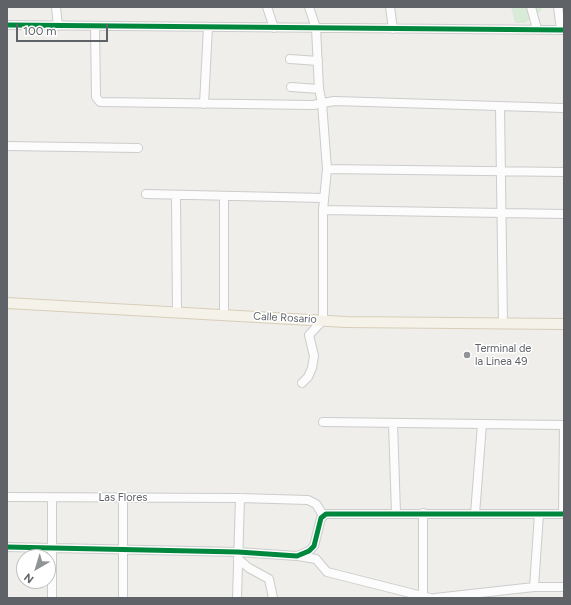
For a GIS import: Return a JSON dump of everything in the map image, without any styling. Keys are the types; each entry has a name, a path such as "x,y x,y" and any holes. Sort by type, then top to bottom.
{"main road":[{"name":"Calle Rosario","path":"7,303 324,320 564,324"}],"street":[{"path":"56,7 58,26"},
{"path":"267,7 274,28"},
{"path":"302,383 308,377 312,368 314,356 310,335 324,320 323,210 327,169 322,103 319,89 316,28 310,7"},
{"path":"390,7 393,29"},
{"path":"531,7 537,29"},
{"path":"7,25 562,30 558,7"},
{"path":"95,26 96,97 98,101 313,105 334,101 564,108"},
{"path":"204,104 208,27"},
{"path":"290,59 318,61"},
{"path":"292,87 319,89"},
{"path":"500,107 503,323"},
{"path":"7,146 138,148"},
{"path":"327,169 564,172"},
{"path":"146,194 176,196 324,198"},
{"path":"176,196 177,312"},
{"path":"224,196 224,315"},
{"path":"323,210 564,214"},
{"path":"297,556 309,551 314,546 323,515 329,513 563,514 564,425 323,422"},
{"path":"393,423 396,513"},
{"path":"476,514 482,424"},
{"name":"Las Flores","path":"7,498 240,498 308,500 316,504 323,515"},
{"path":"52,498 52,598"},
{"path":"123,598 124,498"},
{"path":"237,598 240,498"},
{"path":"7,546 238,556 297,556 316,559 327,572 426,597 423,513"},
{"path":"534,588 539,514"},
{"path":"238,556 249,568 269,579 273,598"},
{"path":"435,598 564,586"}],"green space":[{"path":"511,7 542,7 541,11 525,23 515,23"}],"cycle path":[{"path":"7,25 564,30"},
{"path":"7,547 238,552 297,556 309,551 314,546 321,518 326,514 564,514"}],"place":[{"name":"Terminal de la Linea 49","path":"467,355"}]}
